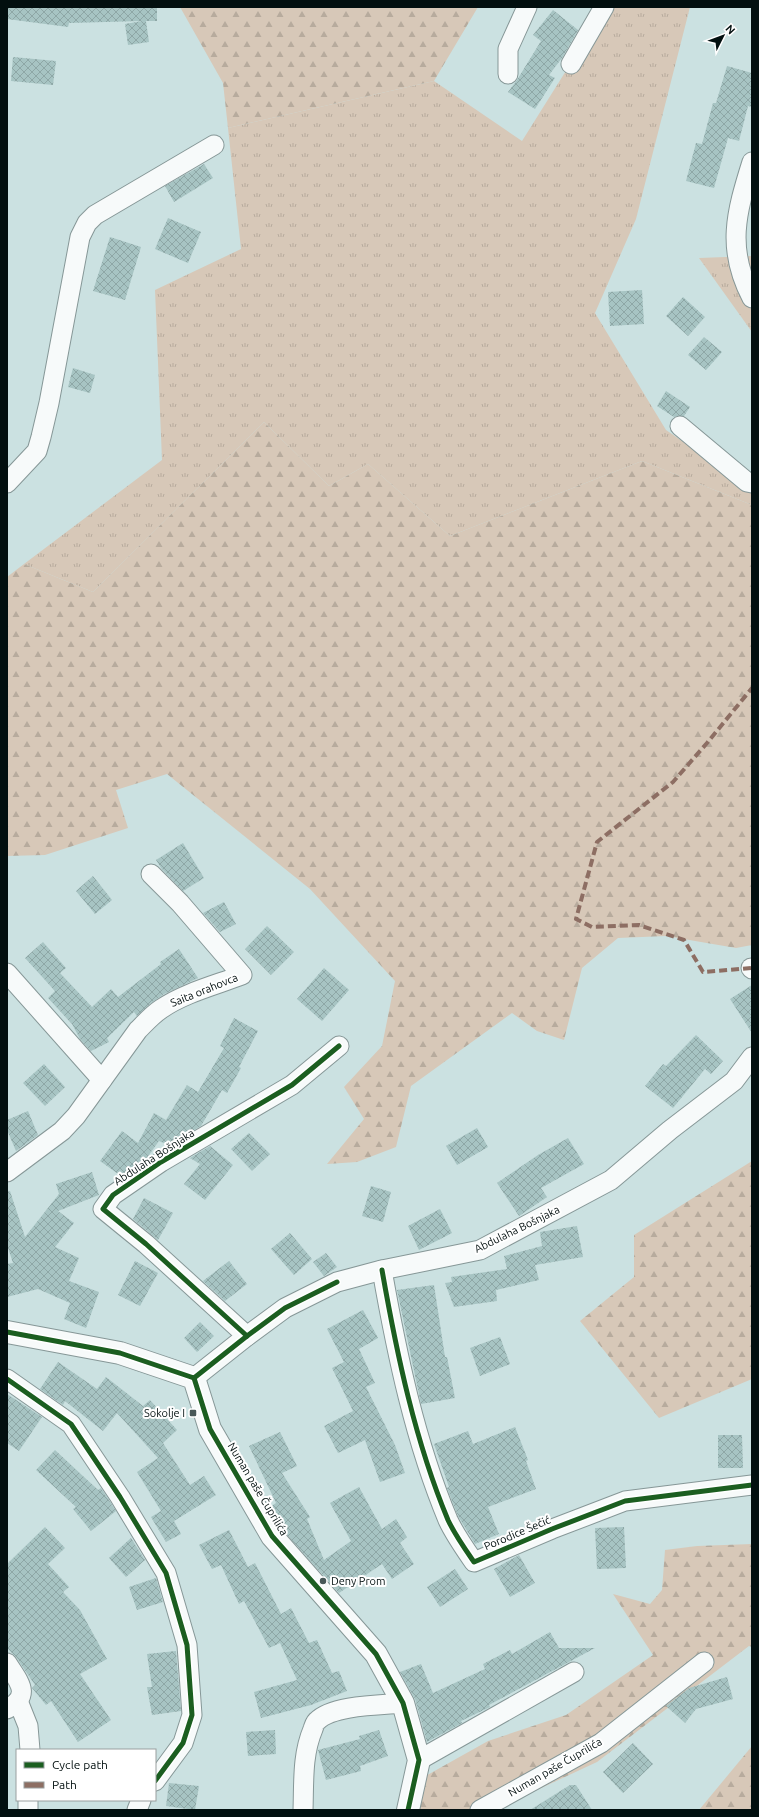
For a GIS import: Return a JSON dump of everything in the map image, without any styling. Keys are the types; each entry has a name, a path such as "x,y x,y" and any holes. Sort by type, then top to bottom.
{"street":[{"path":"508,74 508,49 527,7"},
{"path":"571,64 604,7"},
{"path":"7,483 36,451 49,403 80,237 87,223 95,215 214,145"},
{"path":"752,162 739,204 735,246 744,284 752,298"},
{"path":"680,426 747,482 752,483"},
{"name":"Saita orahovca","path":"7,1172 62,1131 76,1116 138,1030 162,1008 186,996 242,975 180,903 151,874"},
{"path":"7,973 102,1080"},
{"name":"Abdulaha Bošnjaka","path":"247,1336 146,1244 103,1209 113,1195 161,1162 292,1085 339,1046"},
{"name":"Abdulaha Bošnjaka","path":"194,1378 285,1308 337,1282 382,1270 480,1250 611,1180 670,1130 734,1081 752,1057"},
{"name":"Porodice Šečić","path":"382,1270 393,1332 423,1452 449,1522 474,1562 552,1529 626,1501 752,1484"},
{"path":"7,1332 120,1353 194,1378"},
{"name":"Numan paše Čuprilića","path":"194,1378 210,1429 272,1536 376,1654 403,1703 419,1760 408,1810"},
{"path":"7,1379 70,1424 120,1497 166,1573 187,1645 192,1715 184,1743 156,1780"},
{"name":"Numan paše Čuprilića","path":"480,1810 601,1743 704,1662"},
{"path":"7,1663 22,1688 22,1695 13,1705 28,1726 30,1749"},
{"path":"419,1760 574,1672"},
{"path":"303,1810 304,1759 308,1741 316,1721 332,1712 347,1708 403,1703"}],"green space":[{"path":"180,7 478,7 434,81 228,128 223,83"},
{"path":"606,7 690,7 636,219 595,313 666,430 752,489 752,505 642,461 450,536 368,464 329,486 264,422 93,592 24,564 162,460 155,290 241,249 228,128 434,81 522,141"},
{"path":"752,256 752,332 699,258"},
{"path":"264,422 329,486 368,464 450,536 642,461 752,505 752,945 736,948 666,936 618,938 582,968 564,1040 537,1031 512,1013 411,1086 396,1147 357,1162 327,1164 364,1119 344,1087 382,1046 395,981 310,889 167,774 116,790 128,828 45,855 7,856 7,577 24,564 93,592"},
{"path":"752,1161 752,1379 659,1418 580,1321 634,1277 634,1235"},
{"path":"752,1544 752,1647 749,1646 597,1762 494,1810 416,1810 422,1778 488,1741 566,1715 653,1655 613,1594 650,1604 662,1590 665,1550 697,1546"},
{"path":"752,1746 752,1810 699,1810"}],"building":[{"path":"7,7 157,7 157,21 146,21 149,42 128,45 125,24 142,21 69,23 68,27 7,19"},
{"path":"553,10 578,30 562,58 549,75 555,78 535,109 508,92 541,41 533,35"},
{"path":"13,57 56,61 53,85 11,81"},
{"path":"727,66 752,73 752,107 748,106 739,141 728,138 714,188 686,181 696,143 702,144 713,103 716,103"},
{"path":"204,164 213,178 174,202 165,186"},
{"path":"168,218 201,232 188,263 155,249"},
{"path":"110,237 141,247 125,300 93,291"},
{"path":"642,290 644,324 610,326 608,292"},
{"path":"683,297 705,317 688,336 666,316"},
{"path":"704,337 722,352 706,370 688,355"},
{"path":"73,368 95,375 90,393 68,387"},
{"path":"666,391 690,407 684,416 674,417 657,406"},
{"path":"183,843 204,878 183,891 161,868 156,860"},
{"path":"93,876 112,900 95,914 76,891"},
{"path":"224,902 236,924 220,932 203,913"},
{"path":"267,926 294,952 271,975 245,949"},
{"path":"43,942 66,968 60,973 92,1007 111,989 118,997 161,964 160,962 179,949 198,978 164,994 151,1003 137,1016 134,1012 107,1038 109,1042 91,1051 80,1039 72,1024 48,998 55,991 25,958"},
{"path":"324,968 349,990 322,1021 297,999"},
{"path":"752,985 752,1033 730,999"},
{"path":"234,1018 258,1031 239,1067 241,1068 227,1093 222,1090 201,1126 168,1145 159,1141 146,1159 121,1176 100,1161 122,1131 138,1143 154,1113 166,1120 187,1085 198,1092 224,1048 220,1046"},
{"path":"696,1035 723,1061 711,1074 705,1069 673,1108 645,1086 663,1064 666,1066"},
{"path":"44,1064 65,1087 45,1106 23,1083"},
{"path":"28,1111 38,1135 16,1151 7,1130 7,1120"},
{"path":"477,1128 488,1147 457,1165 446,1146"},
{"path":"249,1133 270,1154 252,1171 231,1149"},
{"path":"568,1138 584,1164 541,1188 547,1197 519,1216 497,1183 538,1155"},
{"path":"210,1146 233,1165 205,1200 184,1184 200,1164 190,1158"},
{"path":"92,1172 99,1195 58,1211 74,1223 55,1247 79,1258 69,1281 99,1292 86,1328 64,1319 70,1303 38,1289 7,1297 7,1264 13,1263 7,1245 7,1192 10,1191 25,1237 59,1194 56,1184"},
{"path":"371,1186 391,1192 383,1222 362,1216"},
{"path":"144,1198 173,1213 158,1240 133,1219"},
{"path":"440,1209 452,1233 419,1250 408,1226"},
{"path":"577,1226 583,1257 535,1265 539,1280 496,1290 497,1301 454,1307 445,1283 452,1282 451,1277 507,1269 504,1256 542,1246 540,1232"},
{"path":"290,1233 312,1259 294,1275 271,1249"},
{"path":"326,1253 337,1267 324,1276 313,1262"},
{"path":"135,1261 158,1273 140,1306 118,1295"},
{"path":"229,1261 247,1284 225,1301 203,1281"},
{"path":"434,1285 445,1357 447,1357 455,1398 421,1404 397,1290"},
{"path":"363,1310 378,1338 359,1349 375,1383 366,1387 395,1445 405,1473 380,1482 365,1440 338,1453 324,1426 353,1411 332,1368 344,1362 327,1329"},
{"path":"200,1322 214,1336 197,1352 184,1338"},
{"path":"500,1337 510,1364 480,1376 470,1348"},
{"path":"58,1362 97,1389 106,1377 143,1406 150,1400 177,1430 163,1443 190,1485 204,1476 216,1495 174,1521 181,1534 166,1542 151,1517 161,1511 137,1472 158,1458 117,1413 103,1431 65,1401 63,1405 40,1389"},
{"path":"7,1394 42,1417 19,1451 7,1443"},
{"path":"515,1427 528,1460 526,1461 536,1489 488,1507 499,1534 475,1544 458,1516 447,1488 449,1487 434,1444 468,1431 473,1444"},
{"path":"280,1432 297,1466 282,1473 310,1517 307,1519 324,1560 351,1541 330,1503 359,1487 382,1529 396,1519 407,1537 400,1543 414,1564 392,1579 382,1564 339,1593 282,1529 270,1507 276,1503 249,1446"},
{"path":"718,1435 742,1435 743,1468 718,1468"},
{"path":"55,1450 98,1490 101,1488 116,1511 91,1531 73,1509 76,1507 36,1470"},
{"path":"45,1527 65,1548 48,1564 69,1587 63,1592 80,1610 107,1659 80,1674 111,1720 78,1742 51,1701 46,1705 32,1688 35,1685 16,1657 7,1648 7,1564"},
{"path":"624,1527 626,1568 597,1569 595,1528"},
{"path":"229,1530 248,1567 255,1563 281,1614 291,1608 309,1643 317,1640 332,1673 339,1671 347,1691 311,1705 261,1718 254,1692 297,1680 280,1643 269,1648 244,1601 239,1604 221,1565 212,1569 199,1545"},
{"path":"131,1538 145,1560 126,1577 109,1558"},
{"path":"519,1555 535,1583 510,1597 494,1569"},
{"path":"455,1569 468,1589 440,1607 427,1587"},
{"path":"156,1578 163,1602 137,1610 129,1587"},
{"path":"550,1632 559,1648 595,1648 489,1705 490,1707 461,1721 462,1723 427,1742 415,1699 400,1672 421,1664 433,1693 485,1669 483,1664 510,1650 512,1654"},
{"path":"176,1651 181,1711 152,1715 147,1687 152,1687 147,1654"},
{"path":"727,1677 733,1699 696,1709 685,1723 666,1706 689,1688"},
{"path":"275,1730 276,1754 248,1756 246,1732"},
{"path":"379,1730 388,1756 360,1766 361,1771 326,1780 318,1750 360,1739 359,1736"},
{"path":"633,1743 653,1764 623,1793 603,1772"},
{"path":"169,1783 199,1786 195,1810 166,1806"},
{"path":"570,1785 576,1785 592,1810 530,1810"}],"marked path":[{"path":"751,968 703,972 684,940 639,925 592,927 576,919 597,842 673,782 752,688"}],"cycle path":[{"path":"247,1336 146,1244 103,1209 113,1195 161,1162 292,1085 339,1046"},
{"path":"382,1270 408,1397 426,1460 448,1520 474,1562 552,1529 625,1501 752,1485"},
{"path":"194,1378 285,1308 337,1282"},
{"path":"7,1332 120,1353 194,1378"},
{"path":"194,1378 210,1429 272,1536 376,1654 403,1703 419,1760 408,1810"},
{"path":"7,1379 71,1424 120,1497 166,1573 187,1645 192,1715 183,1743 156,1780"}],"place":[{"name":"Sokolje I","path":"193,1413"},
{"name":"Deny Prom","path":"323,1581"}]}
